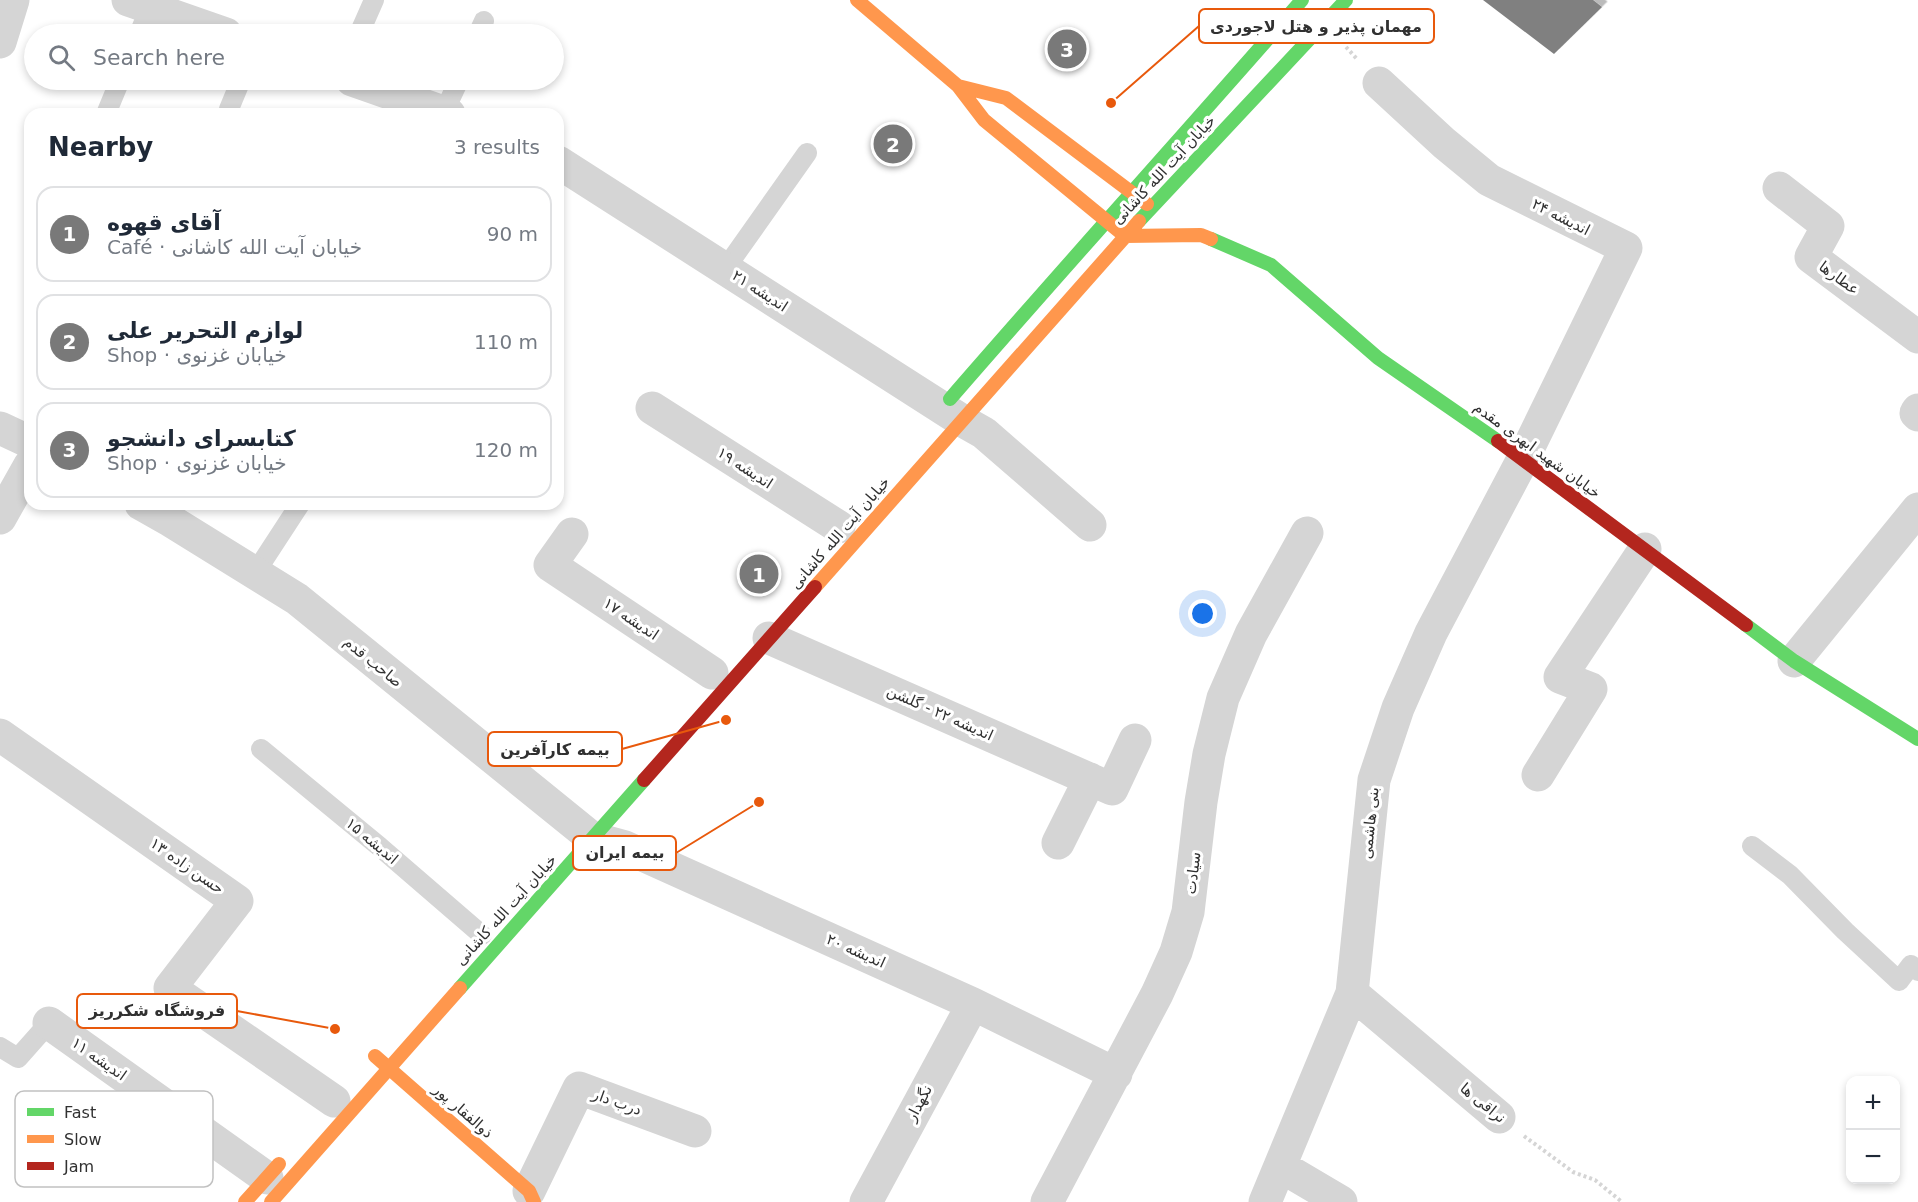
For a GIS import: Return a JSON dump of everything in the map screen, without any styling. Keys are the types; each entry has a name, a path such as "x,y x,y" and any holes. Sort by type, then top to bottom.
{"main road":[{"path":"857,0 958,86 984,120 1125,236"},
{"name":"خیابان آیت الله کاشانی","path":"245,1202 269,1190 389,1068 582,830 769,638 946,415 1105,221 1193,125 1302,0"},
{"name":"خیابان آیت الله کاشانی","path":"946,415 1125,236 1326,24 1346,0"},
{"path":"958,86 1006,98 1151,207"},
{"name":"خیابان شهید ابهری مقدم","path":"1125,236 1201,235 1271,265 1378,358 1523,459 1794,661 1918,739"},
{"name":"ذوالفقار پور","path":"376,1056 530,1198"},
{"name":"خیابان آیت الله کاشانی","path":"269,1190 289,1152"}],"street":[{"path":"0,42 13,0"},
{"path":"142,11 189,24"},
{"name":"اندیشه ۲۴","path":"1379,83 1444,143 1489,180 1626,249 1523,459"},
{"path":"381,90 433,108"},
{"name":"اندیشه ۲۱","path":"564,166 725,268 946,415 984,433 1090,525"},
{"name":"عطارها","path":"1779,188 1828,226 1811,257 1918,337"},
{"name":"اندیشه ۱۹","path":"652,408 839,528"},
{"path":"1918,410 1916,413 1918,415"},
{"path":"0,428 24,439"},
{"name":"بنی هاشمی","path":"1265,1202 1352,993 1374,780 1398,708 1431,633 1523,459"},
{"path":"0,518 24,476"},
{"path":"1794,661 1918,509"},
{"name":"صاحب قدم","path":"153,510 297,599 582,830"},
{"name":"سیادت","path":"1047,1202 1116,1074 1176,952 1188,912 1209,753 1223,698 1251,634 1307,533"},
{"name":"اندیشه ۱۷","path":"572,534 550,565 712,673"},
{"path":"1538,775 1591,689 1560,677 1645,549"},
{"name":"اندیشه ۲۲ - گلشن","path":"769,638 1101,784"},
{"name":"حسن زاده ۱۳","path":"0,735 237,901 170,988 334,1102"},
{"path":"1058,843 1135,740"},
{"name":"اندیشه ۲۰","path":"582,830 625,847 973,1004 1116,1074"},
{"name":"نراقی ها","path":"1352,993 1499,1117"},
{"name":"نگهدار","path":"866,1202 973,1004"},
{"name":"اندیشه ۱۱","path":"49,1023 139,1091"},
{"name":"درب دار","path":"530,1198 579,1088 695,1131"},
{"name":"اندیشه ۱۱","path":"213,1147 269,1190"},
{"path":"1280,1166 1341,1202"}],"lane":[{"path":"363,24 374,0"},
{"path":"108,108 116,90"},
{"path":"229,108 237,90"},
{"path":"449,108 455,90"},
{"path":"725,268 807,153"},
{"path":"255,573 296,510"},
{"name":"اندیشه ۱۵","path":"261,749 482,935"},
{"path":"1752,846 1790,875 1845,931 1899,981 1911,965 1918,971"},
{"path":"0,1047 18,1058 49,1023"}],"path":[{"path":"1326,24 1379,83"},
{"name":"نراقی ها","path":"1499,1117 1573,1172 1595,1180 1622,1202"}],"building":[{"path":"1483,0 1593,0 1602,7 1554,54"}],"traffic: fast":[{"path":"950,399 1302,0"},
{"path":"1139,221 1346,0"},
{"path":"1211,239 1271,265 1378,358 1498,441"},
{"path":"1746,625 1794,661 1918,739"},
{"path":"460,988 644,780"}],"traffic: slow":[{"path":"857,0 958,86 984,120 1125,236 1201,235 1211,239"},
{"path":"958,86 1006,98 1147,204"},
{"path":"815,587 1139,221"},
{"path":"271,1202 460,988"},
{"path":"375,1056 529,1191 534,1202"},
{"path":"245,1202 279,1164"}],"traffic: jam":[{"path":"1498,441 1746,625"},
{"path":"644,780 815,587"}],"place":[{"name":"کتابسرای دانشجو","path":"1067,49"},
{"name":"مهمان پذیر و هتل لاجوردی","path":"1111,103"},
{"name":"لوازم التحریر علی","path":"893,144"},
{"name":"آقای قهوه","path":"759,574"},
{"name":"بیمه کارآفرین","path":"726,720"},
{"name":"بیمه ایران","path":"759,802"},
{"name":"فروشگاه شکرریز","path":"335,1029"}]}
